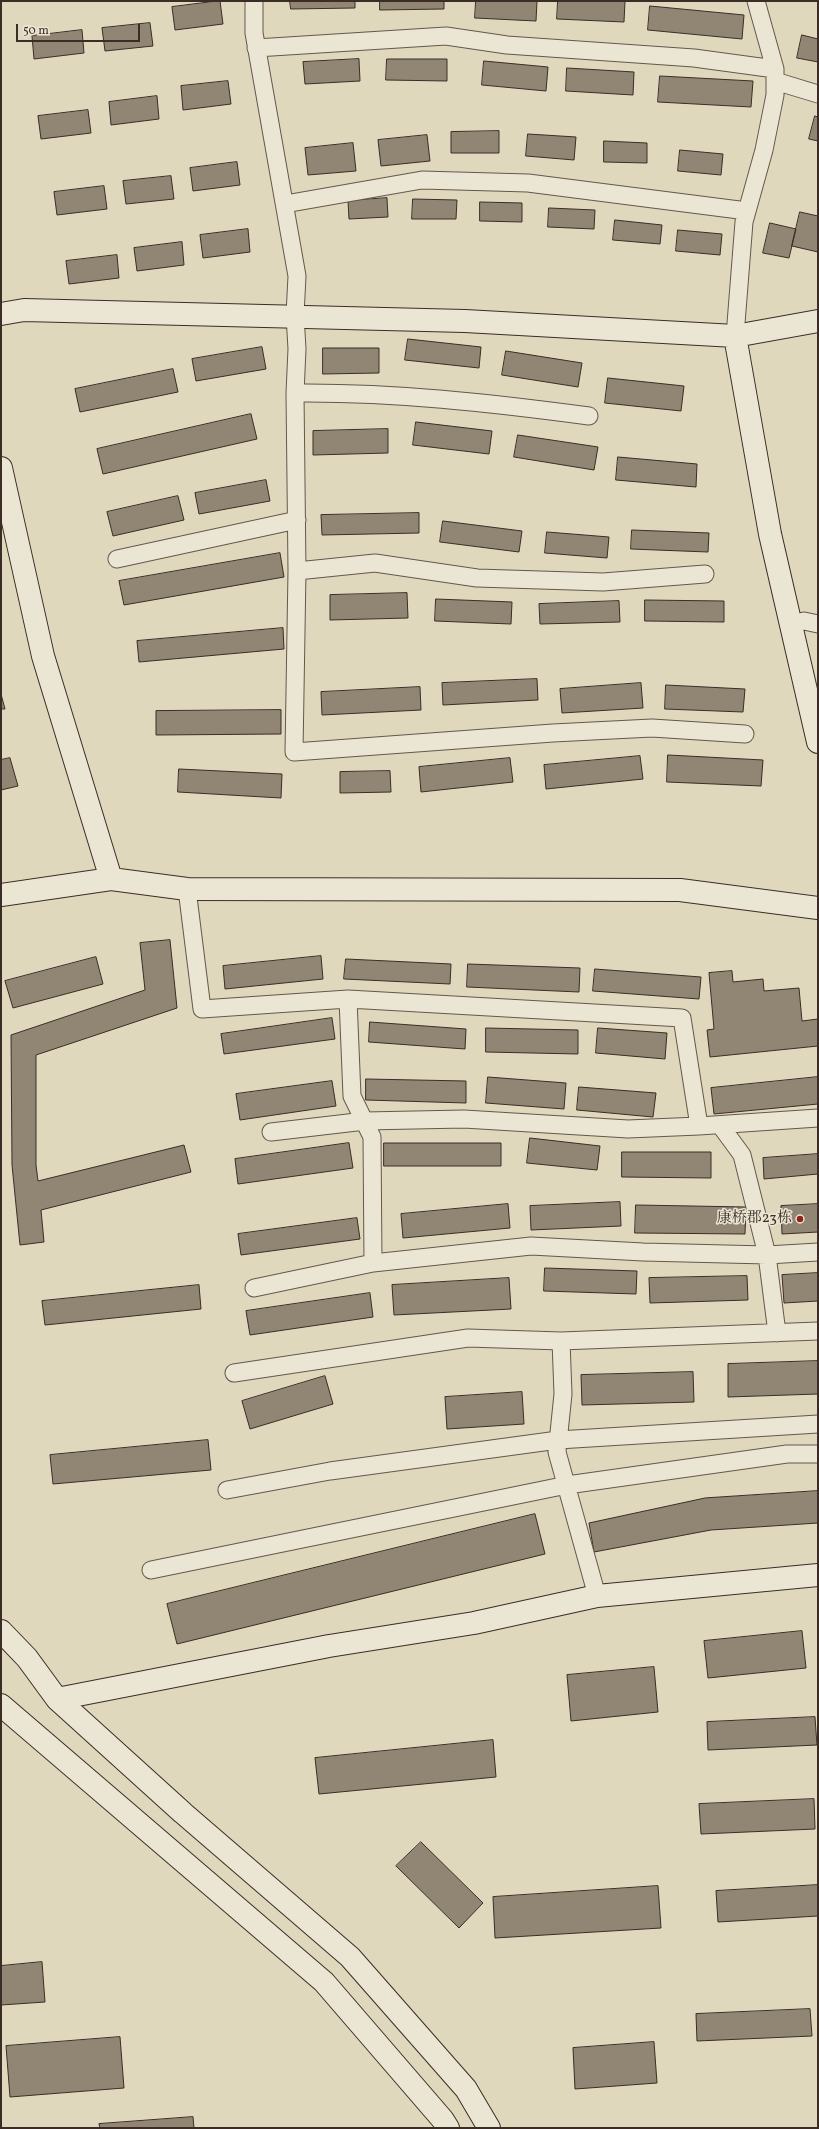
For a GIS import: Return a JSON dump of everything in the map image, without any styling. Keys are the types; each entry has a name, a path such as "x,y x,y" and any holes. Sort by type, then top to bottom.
{"street":[{"path":"254,1 254,32 256,48 297,276 295,315 297,349 295,393 297,571 294,752 545,733 652,728 745,734"},
{"path":"756,1 775,75 775,95 764,150 744,222 735,336 770,534 791,624 814,703 818,742"},
{"path":"256,48 446,36 507,45 694,58 775,75 818,94"},
{"path":"285,204 422,180 528,183 747,211"},
{"path":"1,314 24,310 295,315 465,321 735,336 818,321"},
{"path":"295,393 360,393 495,404 589,416"},
{"path":"1,468 43,656 111,879"},
{"path":"117,559 297,520"},
{"path":"297,571 376,563 477,578 603,582 705,574"},
{"path":"791,624 804,621 818,624"},
{"path":"1,895 111,879 187,889 680,890 818,908"},
{"path":"187,889 202,1009 348,999 682,1018 699,1126"},
{"path":"348,999 352,1096 372,1137 373,1263"},
{"path":"271,1132 365,1121 464,1119 628,1130 818,1118"},
{"path":"720,1125 742,1155 767,1255 777,1333"},
{"path":"254,1288 373,1263 531,1246 643,1252 767,1255 818,1252"},
{"path":"234,1373 468,1338 561,1341 818,1331"},
{"path":"561,1341 563,1394 557,1452 598,1596"},
{"path":"227,1490 330,1471 558,1440 818,1424"},
{"path":"151,1570 567,1485 787,1454 818,1454"},
{"path":"57,1700 329,1646 474,1623 598,1596 818,1575"},
{"path":"1,1631 27,1658 57,1700 183,1813 350,1957 466,2089 489,2128"},
{"path":"5,1713 324,1982 443,2120 448,2128"}],"building":[{"path":"220,1 223,24 175,30 172,7"},
{"path":"290,1 355,1 355,8 291,9"},
{"path":"380,1 444,1 444,9 380,10"},
{"path":"476,1 537,1 536,21 475,18"},
{"path":"558,1 625,1 624,22 557,19"},
{"path":"650,6 744,15 742,39 648,30"},
{"path":"150,23 153,46 105,51 102,28"},
{"path":"82,30 84,53 34,59 32,36"},
{"path":"802,35 818,39 818,62 797,58"},
{"path":"359,59 360,81 305,84 303,62"},
{"path":"387,59 447,59 447,81 386,80"},
{"path":"484,61 548,67 546,91 482,85"},
{"path":"567,68 634,72 633,95 566,91"},
{"path":"660,76 753,81 751,107 658,102"},
{"path":"228,81 231,104 183,110 181,86"},
{"path":"157,96 159,119 111,125 109,102"},
{"path":"88,110 91,133 41,139 38,116"},
{"path":"815,116 818,117 818,141 809,139"},
{"path":"499,131 499,153 451,153 451,132"},
{"path":"528,134 576,137 574,160 526,156"},
{"path":"427,135 430,161 381,166 378,140"},
{"path":"604,141 647,143 647,163 604,162"},
{"path":"353,143 356,171 308,175 305,148"},
{"path":"680,150 723,154 721,175 678,171"},
{"path":"237,162 240,185 193,191 190,168"},
{"path":"171,176 174,199 126,204 123,181"},
{"path":"104,186 107,209 57,215 54,192"},
{"path":"387,198 388,217 349,219 348,201"},
{"path":"413,199 457,200 456,219 412,219"},
{"path":"480,202 522,203 522,222 480,221"},
{"path":"549,208 595,210 594,229 548,227"},
{"path":"800,212 818,216 818,252 792,246"},
{"path":"615,220 662,225 660,244 613,240"},
{"path":"770,223 796,229 789,258 763,253"},
{"path":"248,229 250,252 203,258 200,235"},
{"path":"678,230 722,234 720,255 676,251"},
{"path":"182,242 184,265 137,271 134,248"},
{"path":"117,255 119,278 69,284 66,261"},
{"path":"408,339 481,347 479,368 405,360"},
{"path":"262,347 266,369 196,381 192,359"},
{"path":"323,348 379,348 379,373 323,374"},
{"path":"506,351 582,363 578,387 502,375"},
{"path":"173,369 178,392 80,412 75,389"},
{"path":"608,378 684,386 681,411 605,403"},
{"path":"251,414 257,439 103,474 97,449"},
{"path":"416,422 492,431 489,454 413,445"},
{"path":"388,429 388,453 313,455 313,431"},
{"path":"518,435 598,447 594,470 514,457"},
{"path":"618,457 697,464 696,487 616,480"},
{"path":"266,480 270,501 199,514 195,493"},
{"path":"178,496 184,520 113,536 107,512"},
{"path":"419,513 419,533 322,535 321,515"},
{"path":"443,521 522,531 519,552 440,542"},
{"path":"632,530 709,533 708,552 631,549"},
{"path":"547,532 609,537 607,558 545,553"},
{"path":"280,553 284,577 124,605 119,581"},
{"path":"407,593 408,618 330,620 330,595"},
{"path":"436,599 512,602 511,624 435,621"},
{"path":"645,600 724,601 724,622 645,621"},
{"path":"619,601 620,622 540,624 539,604"},
{"path":"283,628 284,649 139,662 137,641"},
{"path":"537,679 538,700 443,705 442,683"},
{"path":"641,683 643,708 562,713 560,689"},
{"path":"666,685 745,689 743,712 665,709"},
{"path":"420,687 421,710 322,715 321,692"},
{"path":"1,694 5,709 1,709"},
{"path":"281,710 281,734 156,735 156,711"},
{"path":"668,755 763,760 761,786 667,782"},
{"path":"640,756 643,779 546,789 544,765"},
{"path":"10,758 18,786 1,790 1,760"},
{"path":"510,758 513,782 421,792 419,767"},
{"path":"179,769 282,774 281,798 178,792"},
{"path":"390,771 391,792 340,793 340,772"},
{"path":"170,940 177,1008 36,1055 36,1165 38,1181 184,1145 191,1172 41,1210 44,1242 20,1245 12,1165 11,1035 145,990 140,943"},
{"path":"321,956 323,979 225,989 223,966"},
{"path":"96,957 103,984 13,1008 5,981"},
{"path":"346,959 451,964 450,984 344,979"},
{"path":"468,964 580,968 579,992 467,987"},
{"path":"595,969 701,977 699,999 593,991"},
{"path":"732,971 733,982 763,979 764,991 799,988 802,1021 818,1019 818,1046 710,1057 707,1030 714,1029 709,973"},
{"path":"332,1018 335,1039 224,1054 221,1034"},
{"path":"370,1022 466,1029 465,1049 369,1042"},
{"path":"486,1028 578,1030 578,1054 486,1052"},
{"path":"598,1028 667,1033 665,1059 596,1053"},
{"path":"488,1077 566,1083 564,1109 486,1103"},
{"path":"818,1077 818,1104 714,1114 711,1088"},
{"path":"366,1079 466,1081 466,1103 366,1100"},
{"path":"332,1081 336,1106 240,1120 236,1094"},
{"path":"579,1087 656,1093 653,1117 577,1110"},
{"path":"530,1138 600,1146 597,1170 527,1163"},
{"path":"349,1143 353,1168 238,1184 235,1159"},
{"path":"384,1143 501,1143 501,1166 384,1166"},
{"path":"622,1152 711,1152 711,1178 622,1177"},
{"path":"818,1154 818,1174 764,1179 763,1158"},
{"path":"620,1202 621,1226 531,1230 530,1206"},
{"path":"508,1204 510,1228 403,1238 401,1214"},
{"name":"康桥郡23栋","path":"818,1204 818,1232 782,1234 781,1206"},
{"path":"636,1205 746,1207 745,1234 635,1233"},
{"path":"357,1218 360,1239 241,1255 238,1234"},
{"path":"545,1268 637,1271 636,1294 544,1291"},
{"path":"818,1273 818,1301 784,1303 782,1275"},
{"path":"747,1276 748,1300 650,1303 649,1278"},
{"path":"509,1278 511,1309 394,1315 392,1285"},
{"path":"199,1285 201,1309 45,1325 42,1301"},
{"path":"370,1293 373,1317 250,1335 246,1311"},
{"path":"818,1361 818,1394 728,1397 728,1364"},
{"path":"693,1372 694,1402 582,1405 581,1375"},
{"path":"325,1376 333,1404 250,1429 242,1401"},
{"path":"522,1392 524,1424 447,1429 445,1397"},
{"path":"208,1440 211,1470 53,1484 50,1455"},
{"path":"818,1491 818,1523 711,1530 594,1552 589,1523 705,1498"},
{"path":"535,1514 545,1554 177,1644 167,1604"},
{"path":"802,1631 806,1668 708,1678 704,1641"},
{"path":"654,1667 658,1712 571,1721 567,1675"},
{"path":"815,1717 817,1745 708,1750 707,1722"},
{"path":"493,1740 496,1777 319,1794 315,1758"},
{"path":"814,1799 815,1829 701,1834 699,1804"},
{"path":"421,1842 483,1903 459,1928 396,1866"},
{"path":"818,1885 818,1916 718,1922 716,1891"},
{"path":"658,1886 661,1928 495,1938 493,1897"},
{"path":"42,1962 45,2002 1,2005 1,1966"},
{"path":"810,2009 812,2036 697,2041 696,2014"},
{"path":"120,2037 124,2088 10,2097 6,2046"},
{"path":"654,2042 657,2083 575,2089 573,2048"},
{"path":"193,2117 194,2128 100,2128 99,2124"}],"place":[{"name":"康桥郡23栋","path":"800,1219"}]}
